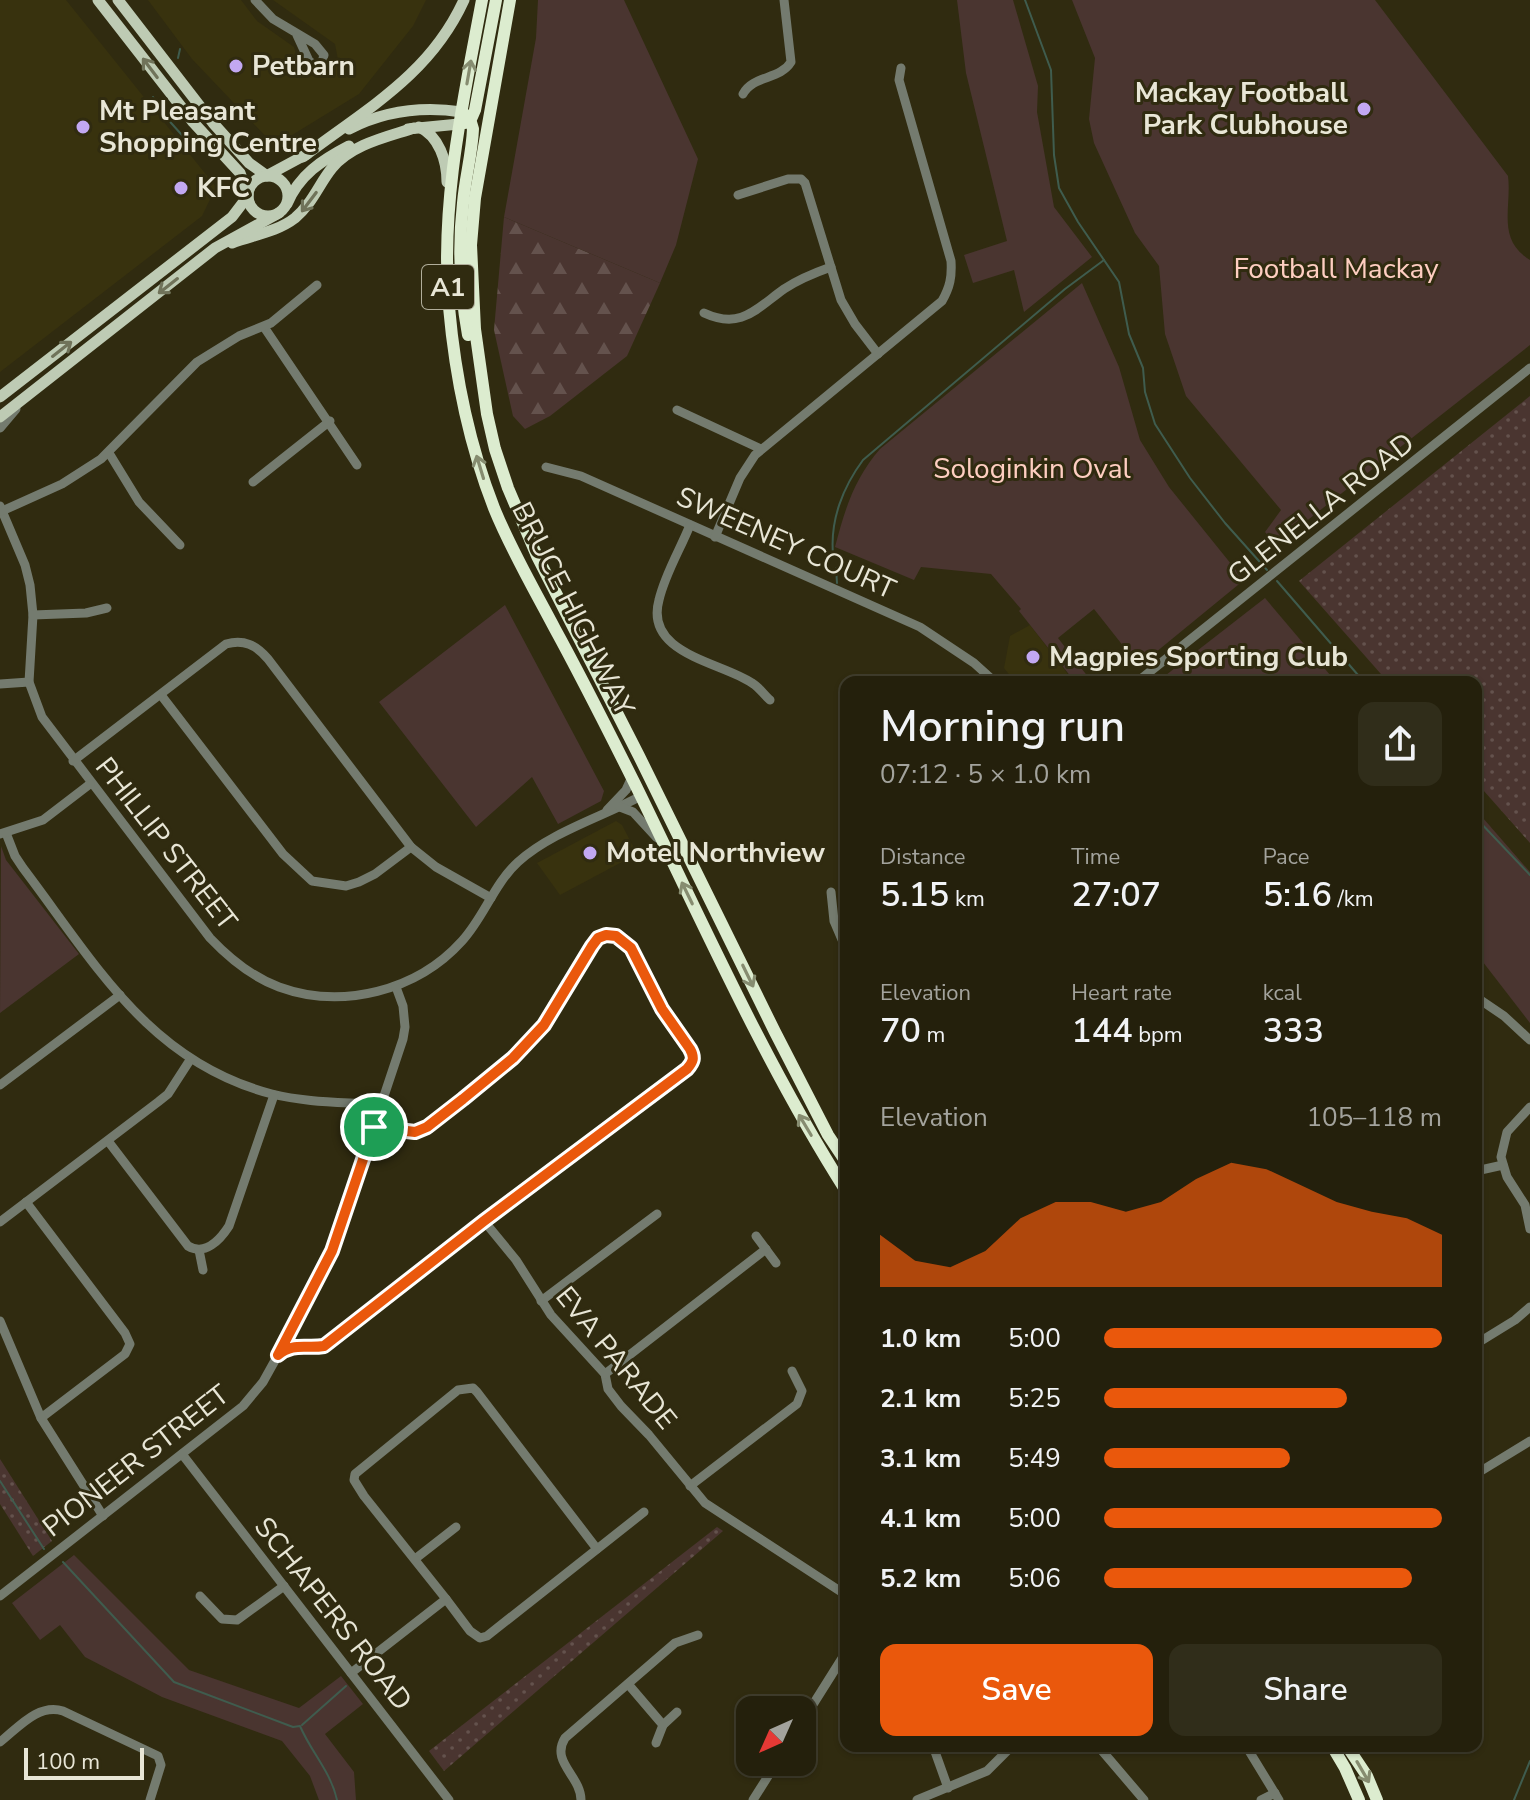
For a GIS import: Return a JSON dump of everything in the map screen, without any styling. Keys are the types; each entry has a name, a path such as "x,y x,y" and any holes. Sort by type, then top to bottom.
{"highway":[{"name":"BRUCE HIGHWAY","path":"482,0 447,214 448,287 454,345 464,406 484,479 506,536 632,777 794,1107 840,1181"},
{"path":"490,431 475,376 460,271 463,201 473,134 464,119 476,106 496,0"},
{"name":"BRUCE HIGHWAY","path":"510,0 475,198 472,234 472,305 490,431 526,534 782,1045 840,1153"},
{"path":"584,646 594,680 644,780 641,796"},
{"path":"1336,1752 1359,1800"},
{"path":"1351,1752 1367,1776 1377,1800"}],"main road":[{"path":"98,0 193,122 240,173 252,207 268,216 283,209 288,194 285,184 249,163 213,123 118,0"},
{"path":"303,157 417,70 446,34 464,0"},
{"path":"0,397 232,217 256,180 303,157 347,130 386,115 421,109 464,119"},
{"path":"0,417 231,237 283,209 301,178 333,155 375,136 464,119"},
{"path":"417,127 433,137 444,160 447,214"},
{"path":"200,261 237,241 290,222 308,205 332,168 347,154 417,127"}],"street":[{"path":"255,0 270,16 297,35"},
{"path":"743,94 747,87 779,72 791,62 784,0"},
{"path":"715,537 745,468 761,449 942,301 948,291 952,273 948,248 899,80 901,68"},
{"path":"738,195 802,176 847,312 878,354"},
{"path":"704,313 722,320 735,320 805,276 831,267"},
{"path":"1,508 62,484 109,453 197,362 245,333 264,327 317,285"},
{"path":"264,327 357,465"},
{"name":"GLENELLA ROAD","path":"1145,676 1530,368"},
{"path":"0,428 29,394"},
{"path":"677,410 761,449"},
{"path":"253,482 330,421"},
{"path":"109,453 139,502 180,545"},
{"name":"SWEENEY COURT","path":"546,467 581,476 920,627 988,676"},
{"name":"PHILLIP STREET","path":"1,508 25,565 33,615 29,682 42,717 210,938 237,963 277,986 328,997 360,995 396,987 442,961 460,943 477,924 507,874 530,852 605,812"},
{"path":"690,525 657,603 660,626 685,653 753,683 770,700"},
{"path":"33,615 86,613 107,608"},
{"path":"73,761 226,644 252,644 268,659 411,847 436,867 491,898"},
{"path":"0,684 29,682"},
{"path":"161,695 283,854 312,881 346,886 359,882 411,847"},
{"path":"605,812 626,790 632,777"},
{"path":"90,784 43,820 3,833 23,868 139,1018 190,1060 243,1085 274,1095 381,1105"},
{"path":"605,812 641,796"},
{"path":"620,807 636,815 664,846"},
{"path":"831,892 834,921 840,935"},
{"path":"278,1355 303,1345 312,1348 324,1346 687,1069 694,1055 662,1009 631,948 616,936 606,935 598,938 592,946 544,1025 463,1099 427,1127 415,1132 374,1127"},
{"name":"PIONEER STREET","path":"0,1596 243,1406 263,1382 332,1251 374,1127 405,1027 403,1006 396,987"},
{"path":"0,1085 120,995"},
{"path":"1482,1001 1530,1040"},
{"path":"0,1222 168,1094 190,1060"},
{"path":"108,1141 187,1244 199,1250 217,1241 229,1226 274,1095"},
{"path":"1530,1107 1507,1132 1503,1144 1503,1165 1525,1205 1530,1229"},
{"path":"1482,1170 1503,1165"},
{"path":"26,1202 130,1343 123,1355 41,1418"},
{"path":"541,1301 657,1214"},
{"name":"EVA PARADE","path":"484,1221 516,1260 551,1315 605,1374 608,1389 621,1406 705,1503 840,1591"},
{"path":"756,1236 776,1263"},
{"path":"605,1374 766,1249"},
{"path":"199,1250 203,1270"},
{"path":"1482,1340 1530,1307"},
{"path":"0,1321 41,1418 103,1516"},
{"path":"294,1324 303,1345"},
{"path":"690,1486 797,1404 802,1391 792,1371"},
{"path":"597,1549 473,1388 464,1387 355,1474 354,1480 364,1496 470,1631 480,1638 487,1636 644,1512"},
{"path":"1482,1470 1530,1441"},
{"name":"SCHAPERS ROAD","path":"182,1454 449,1800"},
{"path":"415,1559 456,1527"},
{"path":"200,1596 222,1619 237,1620 284,1586"},
{"path":"351,1673 446,1599"},
{"path":"581,1800 580,1788 560,1757 562,1744 675,1643 698,1635"},
{"path":"816,1700 840,1662"},
{"path":"628,1684 663,1725"},
{"path":"0,1742 41,1711 54,1708 63,1711 158,1756 160,1773 150,1800"},
{"path":"656,1743 663,1725 677,1712"},
{"path":"935,1752 948,1788"},
{"path":"917,1800 987,1771 1006,1752"},
{"path":"1103,1752 1144,1800"},
{"path":"1250,1752 1277,1796 1261,1800"},
{"path":"753,1800 768,1776"}],"shaded area":[{"name":"Mt Pleasant Shopping Centre","path":"0,0 66,0 216,187 202,216 0,372"},
{"path":"148,0 241,0 257,21 294,47 300,67 313,76 329,73 338,60 335,44 273,0 426,0 413,26 359,94 284,140 272,143 192,59"},
{"name":"Magpies Sporting Club","path":"1030,625 1069,676 1010,676 1004,668 1010,636"},
{"path":"616,821 622,825 637,854 560,895 537,863"}],"green space":[{"path":"538,0 624,0 698,159 676,245 660,283 504,217 536,38"},
{"path":"957,0 1013,0 1038,86 1037,112 1054,207 1092,257 1024,312 1014,270 973,283 964,255 1007,241 966,73"},
{"name":"Football Mackay","path":"1072,0 1375,0 1508,176 1509,232 1519,252 1530,260 1530,345 1276,545 1265,532 1281,510 1186,396 1165,334 1159,266 1135,233 1094,143 1089,119 1095,58"},
{"path":"504,217 660,283 627,356 550,416 525,429 513,416 494,330"},
{"name":"Sologinkin Oval","path":"1082,283 1119,367 1140,440 1169,487 1244,580 1139,666 1094,609 1058,638 1087,676 1070,676 991,574 921,567 914,580 835,547 852,495 863,472 880,449"},
{"path":"1530,396 1530,843 1482,789 1482,676 1383,676 1299,581"},
{"path":"1265,598 1331,676 1165,676"},
{"path":"505,605 604,791 601,801 558,824 532,777 476,827 379,702"},
{"path":"1482,817 1530,872 1530,1023 1482,961"},
{"path":"1,846 6,860 79,954 0,1013"},
{"path":"0,1459 52,1541 33,1556 0,1504"},
{"path":"717,1527 723,1531 444,1771 429,1751"},
{"path":"74,1555 189,1670 299,1708 341,1676 363,1704 325,1734 354,1772 356,1800 319,1800 310,1776 282,1741 162,1697 85,1657 60,1625 40,1640 12,1603"}],"waterway":[{"path":"1025,0 1051,70 1054,155 1059,188 1119,282 1129,334 1143,368 1145,392 1155,424 1190,478 1267,570"},
{"path":"178,58 180,49"},
{"path":"153,97 163,114 190,144 187,154"},
{"path":"833,554 839,504 863,460 1065,289 1104,260"},
{"path":"836,568 837,583"},
{"path":"1277,581 1359,676"},
{"path":"1482,824 1530,875"},
{"path":"0,1481 44,1549"},
{"path":"63,1562 174,1682 293,1727 300,1726 330,1780 337,1800"},
{"path":"302,1725 346,1686"},
{"path":"1514,1800 1530,1761"}],"place":[{"name":"Petbarn","path":"236,66"},
{"name":"Mackay Football Park Clubhouse","path":"1364,109"},
{"name":"Mt Pleasant Shopping Centre","path":"83,127"},
{"name":"KFC","path":"181,188"},
{"name":"Magpies Sporting Club","path":"1033,657"},
{"name":"Motel Northview","path":"590,853"}],"route":[{"path":"606,935 616,936 631,948 662,1009 694,1055 687,1069 324,1346 296,1346 278,1355 332,1251 374,1127 415,1132 427,1127 513,1058 544,1025 592,946 598,938 606,935"}]}
